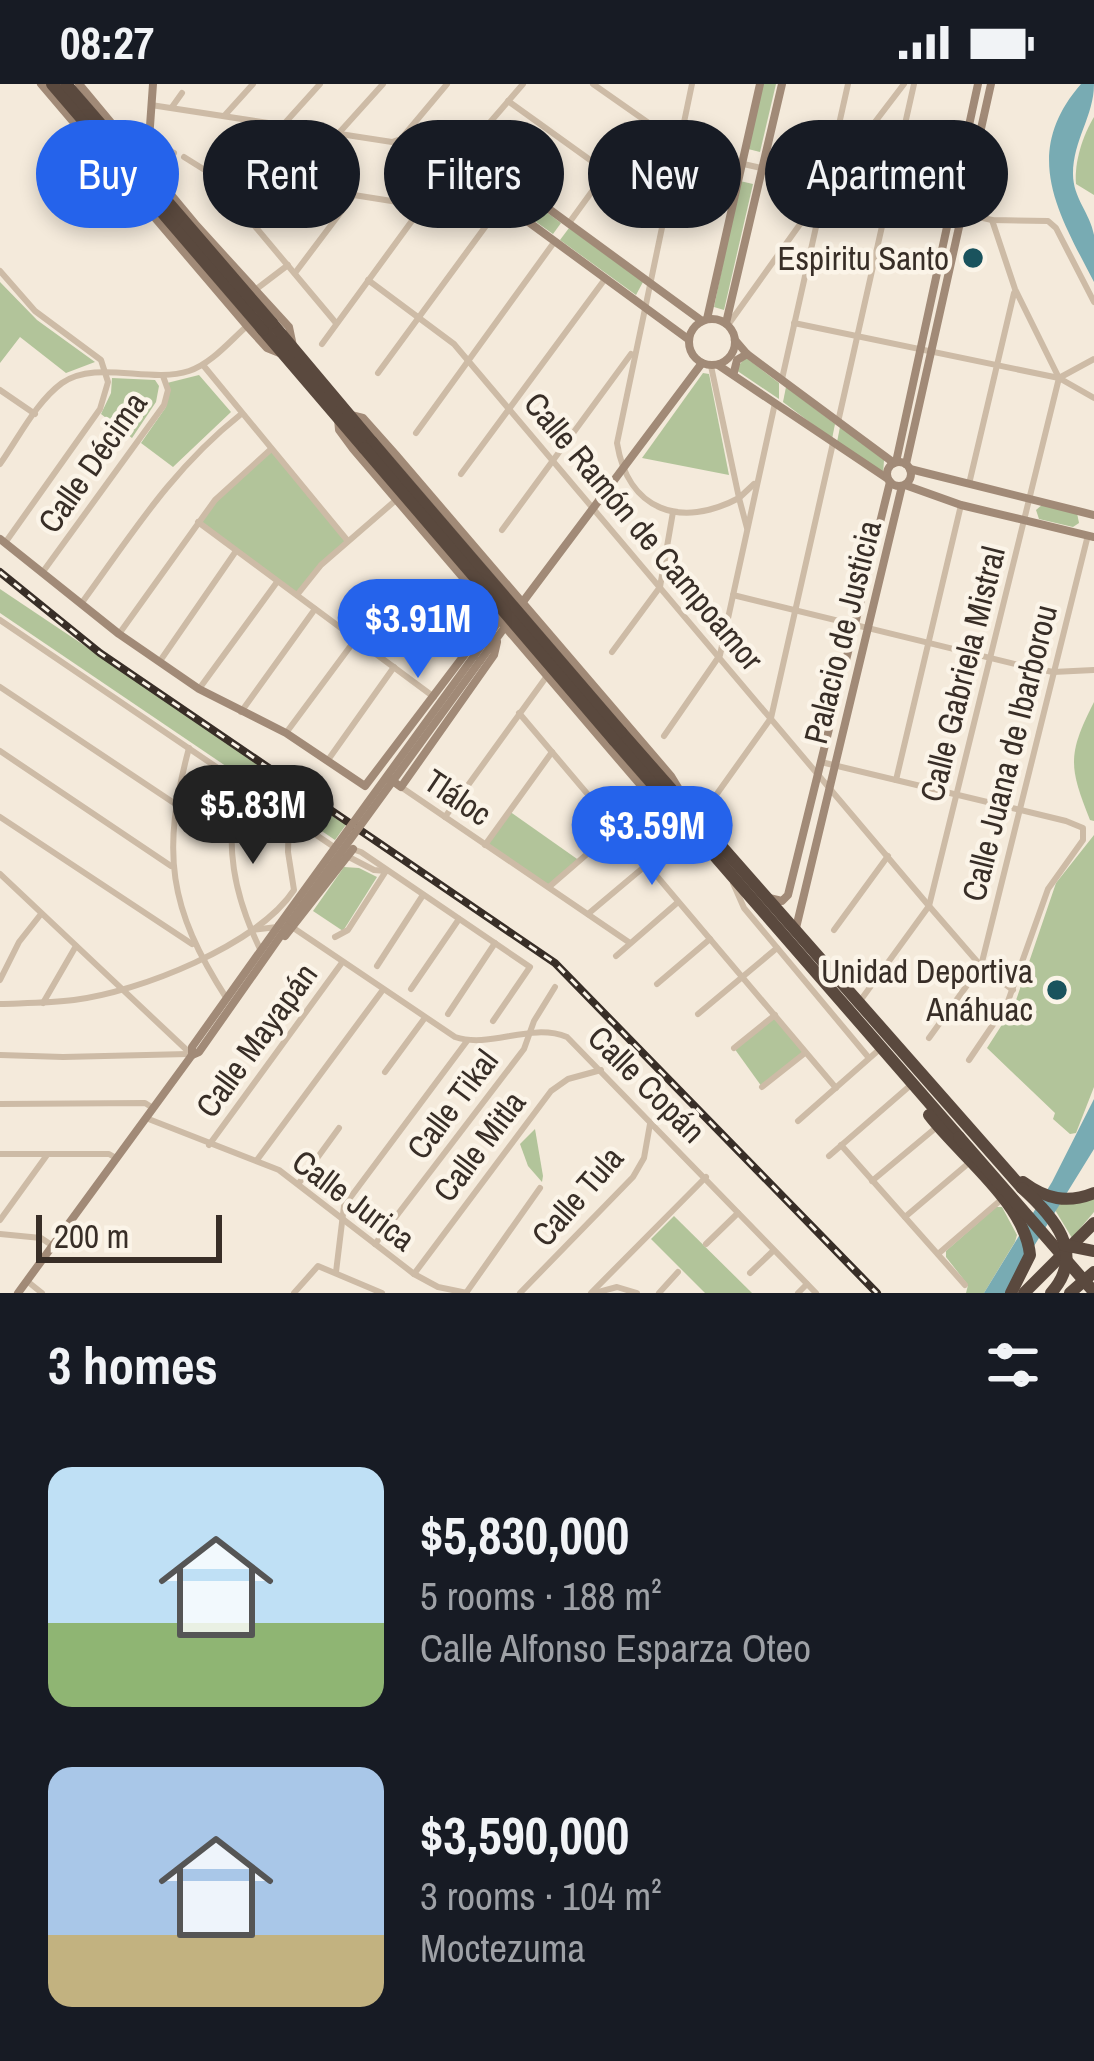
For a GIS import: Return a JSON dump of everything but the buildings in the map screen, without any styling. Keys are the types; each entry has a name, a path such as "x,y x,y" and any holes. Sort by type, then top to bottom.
{"highway":[{"path":"52,84 289,351 617,736 732,879 1094,1292"},
{"path":"66,84 268,327"},
{"path":"617,736 687,806 689,823 769,898 987,1150 1052,1215 1064,1238 1066,1270 1051,1293"},
{"path":"916,1088 938,1126 1023,1229 1029,1258 1011,1293"},
{"path":"987,1150 1021,1181 1048,1197 1071,1200 1094,1193"},
{"path":"1024,1293 1094,1222"},
{"path":"1039,1227 1065,1246 1094,1251"},
{"path":"1070,1293 1094,1272"}],"street":[{"path":"41,84 73,120"},
{"path":"80,84 109,120"},
{"path":"151,120 153,84"},
{"path":"224,115 253,84"},
{"path":"288,120 320,84"},
{"path":"351,120 383,84"},
{"path":"360,138 401,139 447,84"},
{"path":"491,120 523,84"},
{"path":"593,84 642,120"},
{"path":"685,120 692,84"},
{"path":"741,168 760,84"},
{"path":"774,120 782,84"},
{"path":"841,120 848,84"},
{"path":"876,120 904,84"},
{"path":"906,120 914,84"},
{"path":"971,120 978,84"},
{"path":"983,120 991,84"},
{"path":"172,106 182,93"},
{"path":"64,110 79,110 88,94"},
{"path":"508,100 588,159"},
{"path":"152,105 257,120"},
{"path":"743,159 756,160 765,154"},
{"path":"184,157 203,169"},
{"path":"743,159 763,169"},
{"path":"765,161 727,324 747,354 905,466 1093,514 1094,502"},
{"path":"741,180 748,175 759,186"},
{"path":"568,223 588,195"},
{"path":"165,228 269,350 289,351 289,327 179,204"},
{"path":"1008,220 1043,219 1052,224 1094,302"},
{"path":"564,220 704,320 727,324"},
{"path":"178,244 195,242 197,226"},
{"path":"257,228 336,323"},
{"path":"296,273 329,228"},
{"path":"322,344 407,228"},
{"path":"378,373 484,228"},
{"path":"537,228 688,339 691,353 734,372 889,481 962,505 1091,536"},
{"path":"661,228 617,426 622,469 642,497 674,512 704,513 740,498 757,482"},
{"path":"688,339 704,320 727,228"},
{"path":"727,324 801,228"},
{"path":"782,379 817,228"},
{"path":"838,422 881,228"},
{"path":"915,491 905,466 919,348 948,228"},
{"path":"905,466 960,228"},
{"path":"995,228 1015,289 1059,378"},
{"path":"416,433 555,241"},
{"path":"196,266 199,253 216,245"},
{"path":"256,290 288,265"},
{"path":"0,271 35,311 100,360 108,374 100,410 2,541 119,634 199,689 286,733 367,786 478,638 494,634"},
{"path":"461,474 606,278"},
{"name":"Calle Ramón de Campoamor","path":"368,280 421,317 469,361 771,718 817,766 929,906 981,966 1013,989"},
{"path":"969,484 1015,289"},
{"path":"794,323 1059,378 1094,398"},
{"path":"0,464 66,380 108,374 163,376 202,365 247,326"},
{"path":"0,1054 199,1052 494,634 711,364 728,359 735,340"},
{"path":"502,530 634,349"},
{"path":"734,372 735,364 747,354"},
{"path":"1059,378 1094,359"},
{"path":"711,364 747,528"},
{"path":"202,365 347,540"},
{"name":"Calle Décima","path":"42,573 156,419 168,398 163,376"},
{"name":"Calle Gabriela Mistral","path":"860,1001 929,906 1019,518 1029,499 1059,378"},
{"path":"0,390 35,414"},
{"path":"664,736 720,655 776,402"},
{"path":"81,604 175,474 202,445 241,415"},
{"path":"687,806 671,776 368,422 358,415 344,416 339,430 501,625 649,795 689,823"},
{"path":"588,914 689,823 771,718 833,443"},
{"path":"119,634 198,522 270,450"},
{"name":"Palacio de Justicia","path":"784,900 856,625 889,481 887,472 905,466 911,476 903,485 795,929"},
{"path":"1016,496 1022,507 1019,518"},
{"path":"297,596 347,540 396,500"},
{"path":"1036,522 1033,511 1042,502"},
{"path":"896,780 962,505"},
{"path":"613,652 660,587 674,512"},
{"path":"198,522 434,697"},
{"name":"Calle Juana de Ibarborou","path":"929,1038 981,966 1091,536"},
{"path":"451,566 474,547"},
{"path":"160,661 236,551"},
{"path":"199,689 277,582"},
{"path":"733,595 1053,672 1094,670"},
{"path":"241,712 315,609"},
{"path":"0,620 332,845 374,870 386,871 530,968 493,1021"},
{"path":"400,787 494,655 494,634"},
{"path":"286,733 356,639"},
{"path":"445,817 564,654"},
{"path":"328,760 394,667"},
{"path":"0,688 175,803"},
{"path":"519,713 836,1088"},
{"path":"402,741 423,756"},
{"path":"189,748 175,803 172,867 194,946 227,999"},
{"path":"0,751 172,867"},
{"path":"485,845 552,752"},
{"path":"817,766 835,765 1084,828 1083,840 1048,889 1004,1010 969,1060"},
{"name":"Tláloc","path":"379,772 630,943"},
{"path":"239,783 231,819 232,864 250,930 261,951"},
{"path":"0,1004 43,1003 124,989 201,959 250,930 295,890 288,852 289,816"},
{"path":"0,818 194,946"},
{"path":"549,887 616,829"},
{"path":"799,852 813,849"},
{"path":"799,852 811,862"},
{"path":"18,1293 261,951 350,853"},
{"path":"834,930 888,856"},
{"path":"335,937 348,931 386,871"},
{"path":"0,874 191,1055"},
{"path":"732,879 744,908 869,1058"},
{"path":"377,966 423,895"},
{"path":"769,898 800,908"},
{"path":"616,956 678,902"},
{"path":"0,980 41,914"},
{"path":"411,989 459,919"},
{"path":"250,930 286,925 424,1019 467,1041 344,1206 337,1272"},
{"path":"657,985 710,939"},
{"path":"448,1014 496,944"},
{"path":"43,1003 76,946"},
{"path":"698,1014 777,948"},
{"name":"Calle Mayapán","path":"209,1145 341,963"},
{"name":"Calle Tikal","path":"375,1244 524,1049 554,987"},
{"path":"257,1160 382,991"},
{"path":"734,1048 775,1016"},
{"path":"385,1072 424,1019"},
{"name":"Calle Copán","path":"467,1041 530,1033 555,1032 567,1037 816,1293"},
{"path":"798,1121 881,1048"},
{"path":"763,1087 806,1052"},
{"name":"Calle Mitla","path":"414,1274 550,1091 568,1079 601,1070"},
{"path":"829,1156 916,1088"},
{"path":"0,1104 145,1103 153,1108"},
{"name":"Calle Jurica","path":"146,1118 257,1160 299,1183 414,1274 438,1287 467,1293"},
{"name":"Calle Tula","path":"520,1293 633,1177 644,1158 650,1121"},
{"path":"872,1181 938,1126"},
{"path":"299,1183 340,1128"},
{"path":"841,1145 965,1285"},
{"path":"0,1154 109,1154 116,1159"},
{"path":"0,1220 47,1155"},
{"path":"905,1217 970,1162"},
{"path":"593,1293 706,1177"},
{"path":"467,1293 540,1188"},
{"path":"938,1253 1002,1198"},
{"path":"706,1244 740,1212"},
{"path":"0,1234 41,1238 53,1246"},
{"path":"750,1274 774,1250"},
{"path":"294,1293 318,1266 382,1293"},
{"path":"659,1293 678,1272"},
{"path":"27,1281 42,1293"},
{"path":"798,1293 807,1284"},
{"path":"593,1293 617,1287 637,1293"}],"green space":[{"path":"762,84 776,84 760,152 748,149"},
{"path":"1094,117 1094,195 1076,184 1076,176 1080,149"},
{"path":"741,181 753,184 724,310 714,307 730,228 741,228"},
{"path":"569,228 643,282 636,295 560,240"},
{"path":"0,282 37,320 95,362 66,373 20,337 0,363"},
{"path":"745,357 779,383 779,399 736,370"},
{"path":"703,373 709,374 729,475 642,458"},
{"path":"199,375 231,412 173,467 141,443 166,407 167,383"},
{"path":"112,378 155,380 159,386 156,402 132,438 101,414"},
{"path":"786,387 835,424 832,439 783,402"},
{"path":"840,427 884,460 883,475 837,442"},
{"path":"270,450 347,540 297,595 198,522"},
{"path":"1043,504 1077,513 1079,523 1073,527 1039,519 1036,510"},
{"path":"0,589 348,822 335,840 0,613"},
{"path":"1094,702 1094,821 1083,802 1074,761 1079,735"},
{"path":"509,811 580,861 549,887 485,845"},
{"name":"Unidad Deportiva Anáhuac","path":"1094,835 1094,1087 1076,1133 1070,1134 1053,1119 1055,1113 987,1048 1014,1006 1056,883"},
{"path":"344,867 377,877 343,931 313,911"},
{"path":"773,1017 805,1053 762,1087 734,1048"},
{"path":"535,1129 542,1182 528,1166 520,1144"},
{"path":"1094,1197 1094,1212 1072,1238 1052,1205"},
{"path":"996,1207 1002,1207 1017,1235 1015,1242 984,1293 966,1293 968,1285 946,1251"},
{"path":"674,1216 752,1293 705,1293 651,1239"}],"water":[{"path":"1081,84 1094,84 1093,96 1073,174 1094,235 1094,282 1058,208 1049,159 1052,135"},
{"path":"1094,1099 1094,1149 1005,1293 984,1293 1052,1182"}],"railway":[{"path":"0,572 100,653 555,963 877,1293"}],"place":[{"name":"Espiritu Santo","path":"973,258"},
{"name":"Unidad Deportiva Anáhuac","path":"1057,990"}]}
